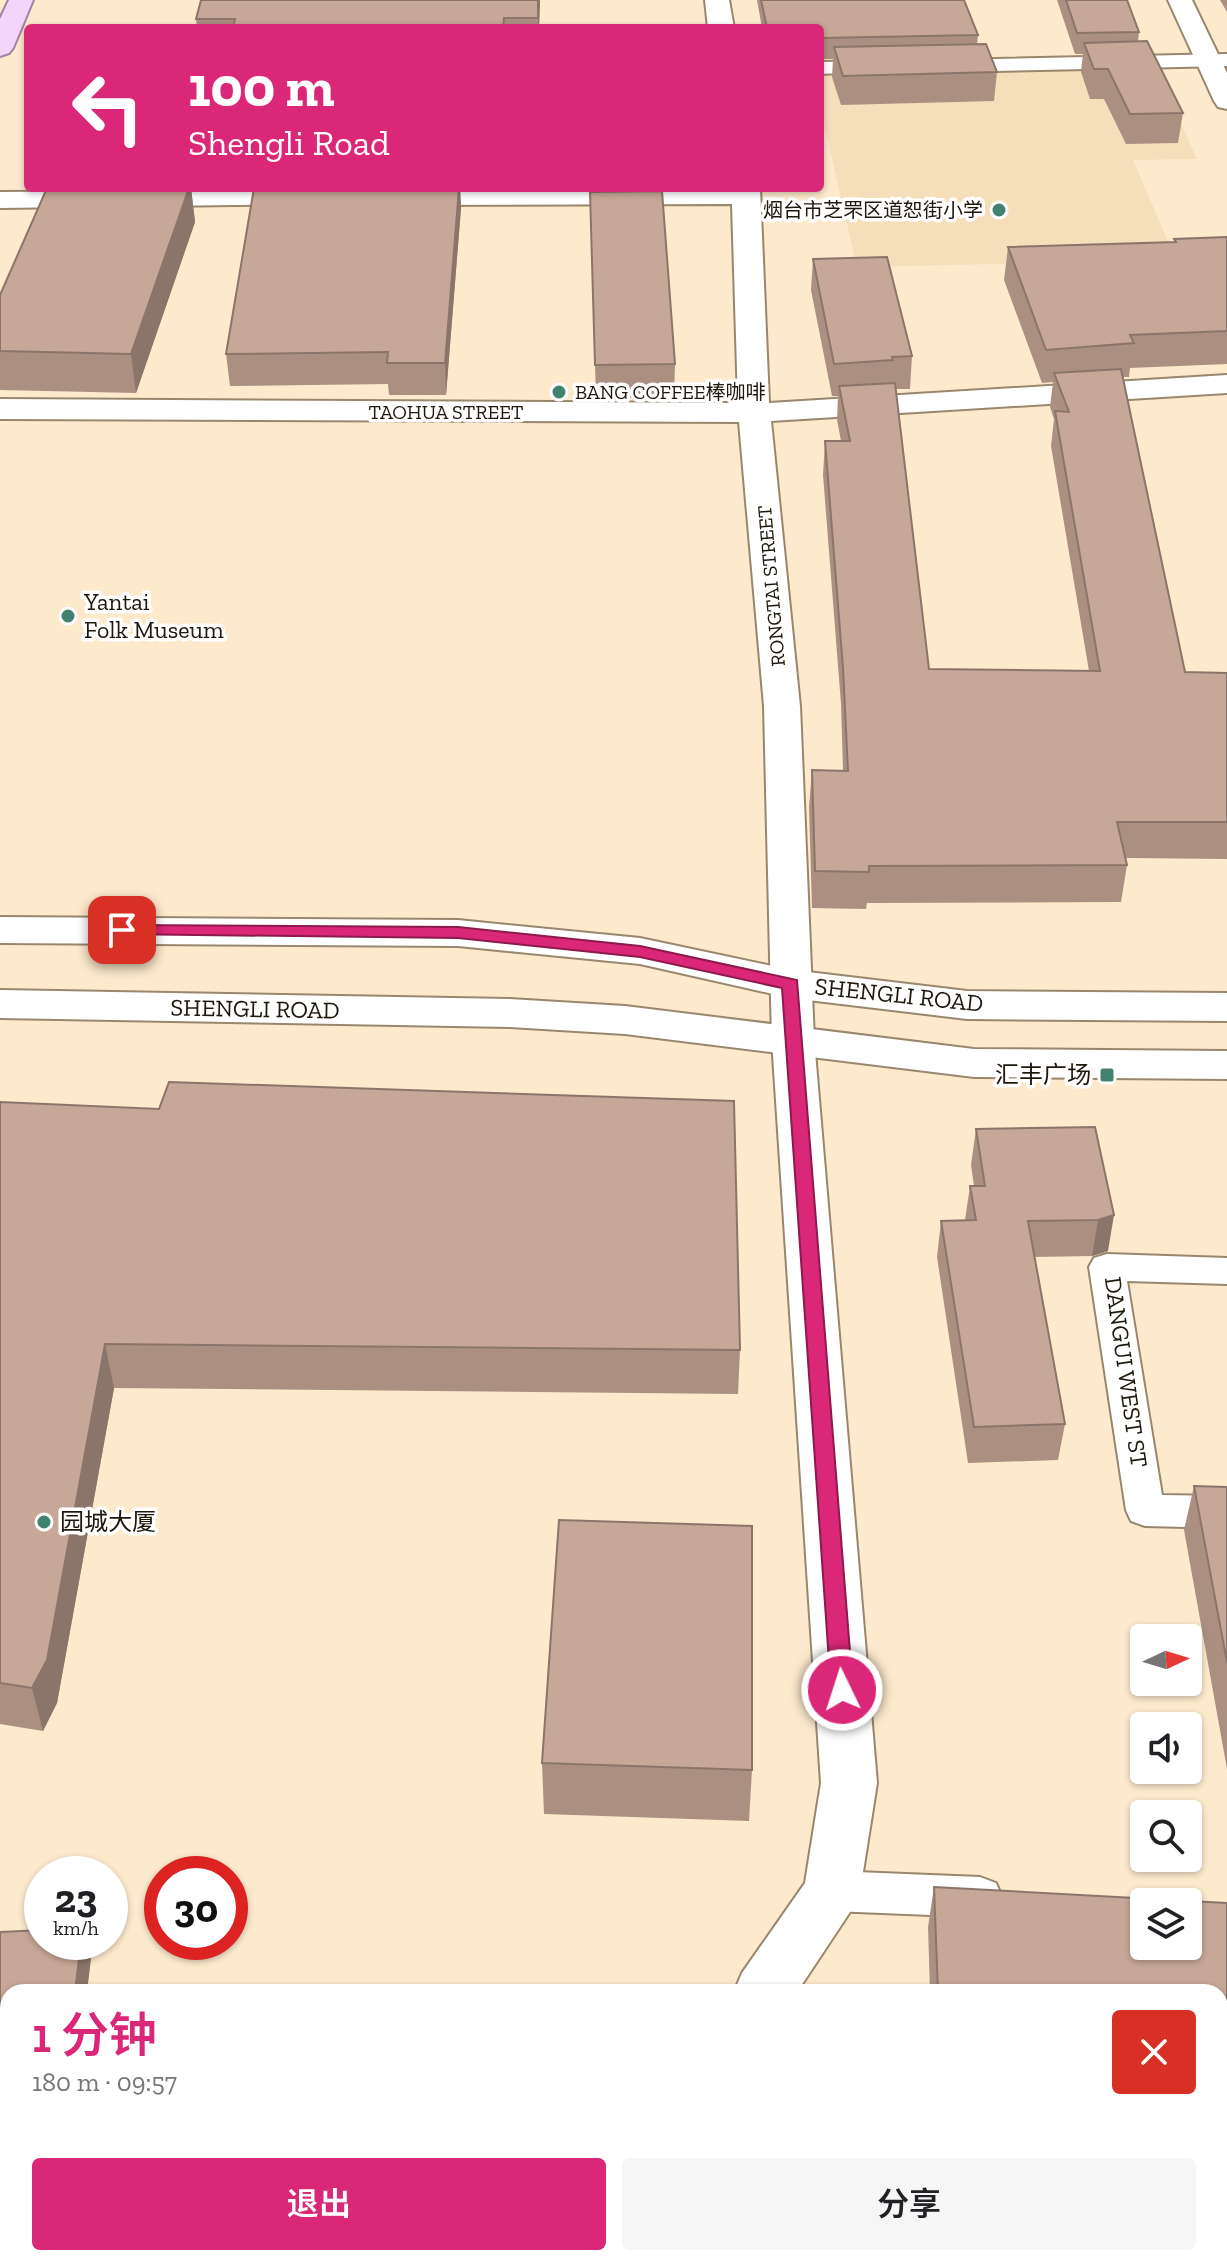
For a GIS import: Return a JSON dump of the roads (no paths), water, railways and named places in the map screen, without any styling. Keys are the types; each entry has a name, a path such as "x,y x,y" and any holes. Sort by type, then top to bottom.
{"main road":[{"path":"0,48 21,0"}],"street":[{"path":"717,0 720,24"},
{"path":"1180,0 1218,60 1227,101"},
{"path":"382,198 695,192"},
{"name":"RONGTAI STREET","path":"747,192 754,413 782,706 793,1040 849,1783 832,1891"},
{"path":"0,200 334,198"},
{"name":"TAOHUA STREET","path":"0,409 754,413 1227,384"},
{"name":"SHENGLI ROAD","path":"0,930 458,933 640,951 791,984 967,1005 1227,1007"},
{"name":"SHENGLI ROAD","path":"0,1004 510,1013 625,1020 974,1063 1227,1065"},
{"path":"768,1984 832,1891"}],"lane":[{"path":"929,66 1218,60"},
{"path":"824,68 898,67"},
{"name":"DANGUI WEST ST","path":"1227,1271 1107,1267 1145,1510 1227,1512"},
{"path":"832,1891 1019,1898"}],"place":[{"name":"烟台市芝罘区道恕街小学","path":"999,210"},
{"name":"BANG COFFEE棒咖啡","path":"559,392"},
{"name":"Yantai Folk Museum","path":"68,616"},
{"name":"汇丰广场","path":"1107,1075"},
{"name":"园城大厦","path":"44,1522"}]}
